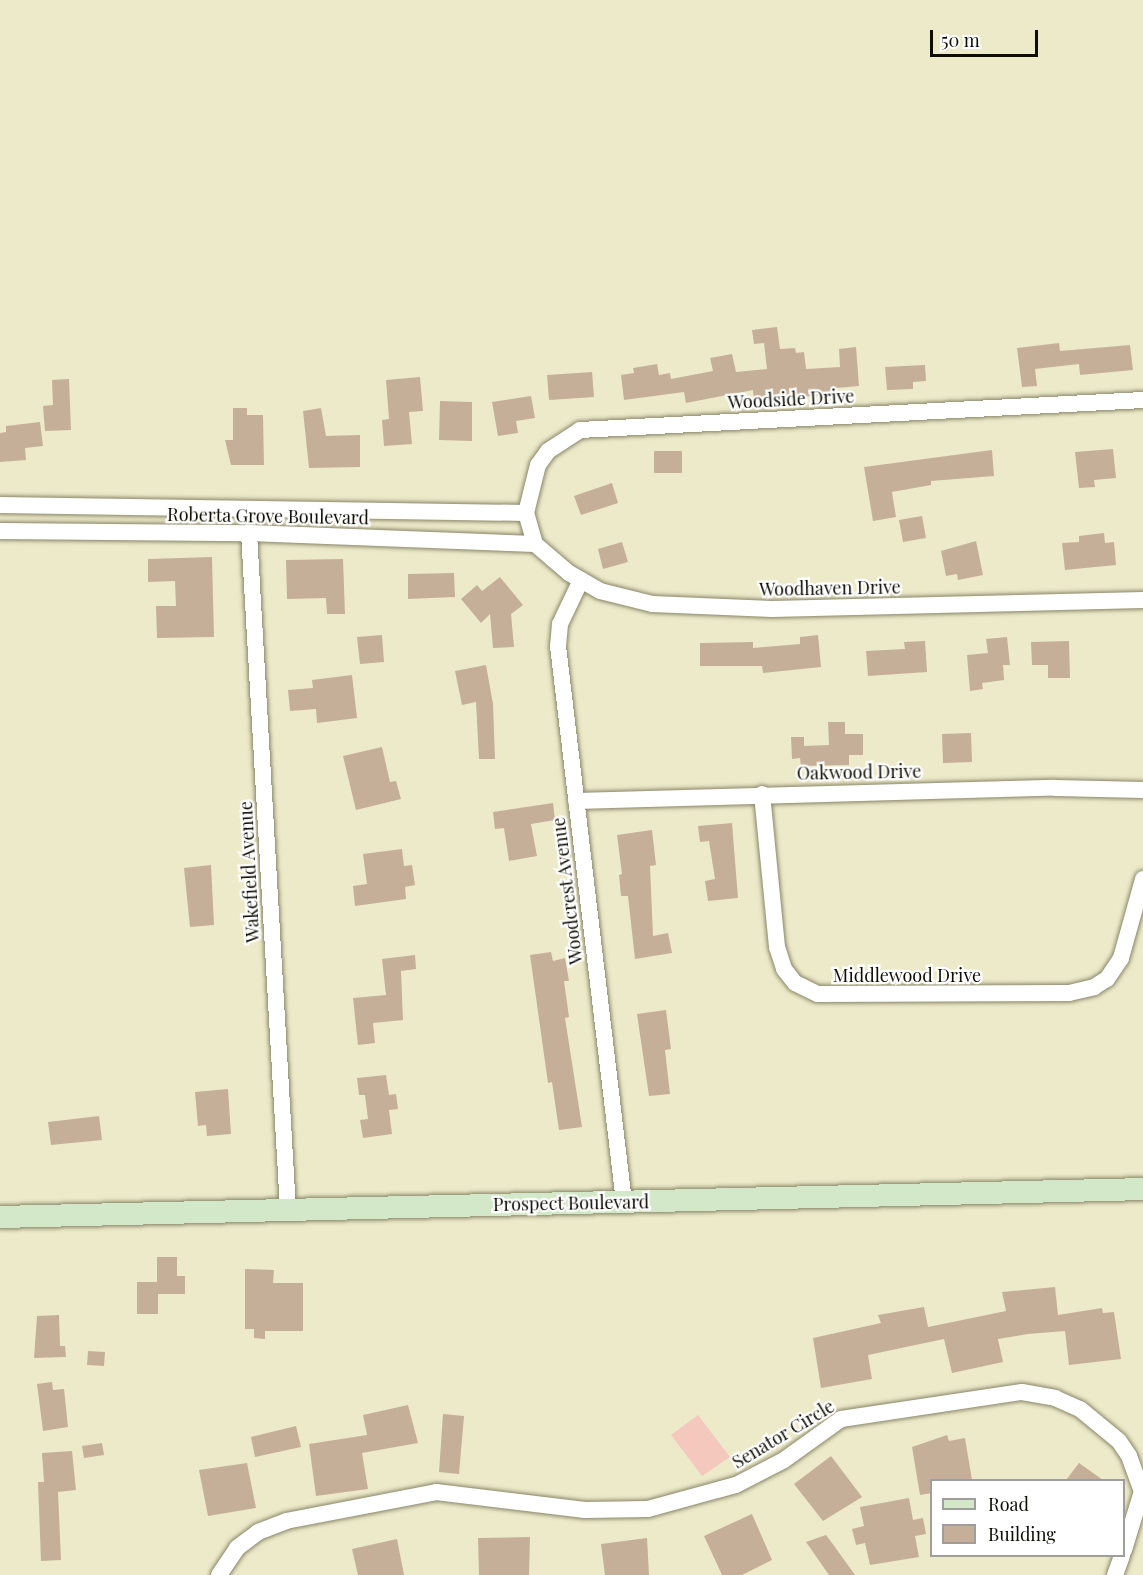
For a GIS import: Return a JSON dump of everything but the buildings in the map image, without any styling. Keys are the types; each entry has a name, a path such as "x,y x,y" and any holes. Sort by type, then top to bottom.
{"main road":[{"name":"Prospect Boulevard","path":"0,1217 1143,1190"}],"street":[{"name":"Woodside Drive","path":"526,513 538,465 548,451 580,430 1143,400"},
{"name":"Roberta Grove Boulevard","path":"0,505 526,513"},
{"path":"526,513 535,544"},
{"name":"Roberta Grove Boulevard","path":"0,531 249,533 535,544"},
{"name":"Wakefield Avenue","path":"249,533 288,1210"},
{"name":"Woodhaven Drive","path":"535,544 581,580 600,591 652,604 772,609 1143,600"},
{"name":"Woodcrest Avenue","path":"581,580 560,624 558,645 624,1202"},
{"name":"Oakwood Drive","path":"576,801 762,794 1055,788 1143,790"},
{"name":"Middlewood Drive","path":"762,794 777,947 784,969 795,982 818,994 1069,993 1094,987 1107,979 1121,958 1143,879"},
{"name":"Senator Circle","path":"219,1575 237,1548 258,1532 286,1521 436,1492 585,1510 648,1509 736,1485 784,1460 841,1419 1022,1392 1055,1398 1080,1409 1119,1441 1129,1455 1142,1491 1125,1547"},
{"path":"1115,1575 1122,1557"}],"shaded area":[{"path":"698,1415 730,1457 702,1476 671,1435"}]}
